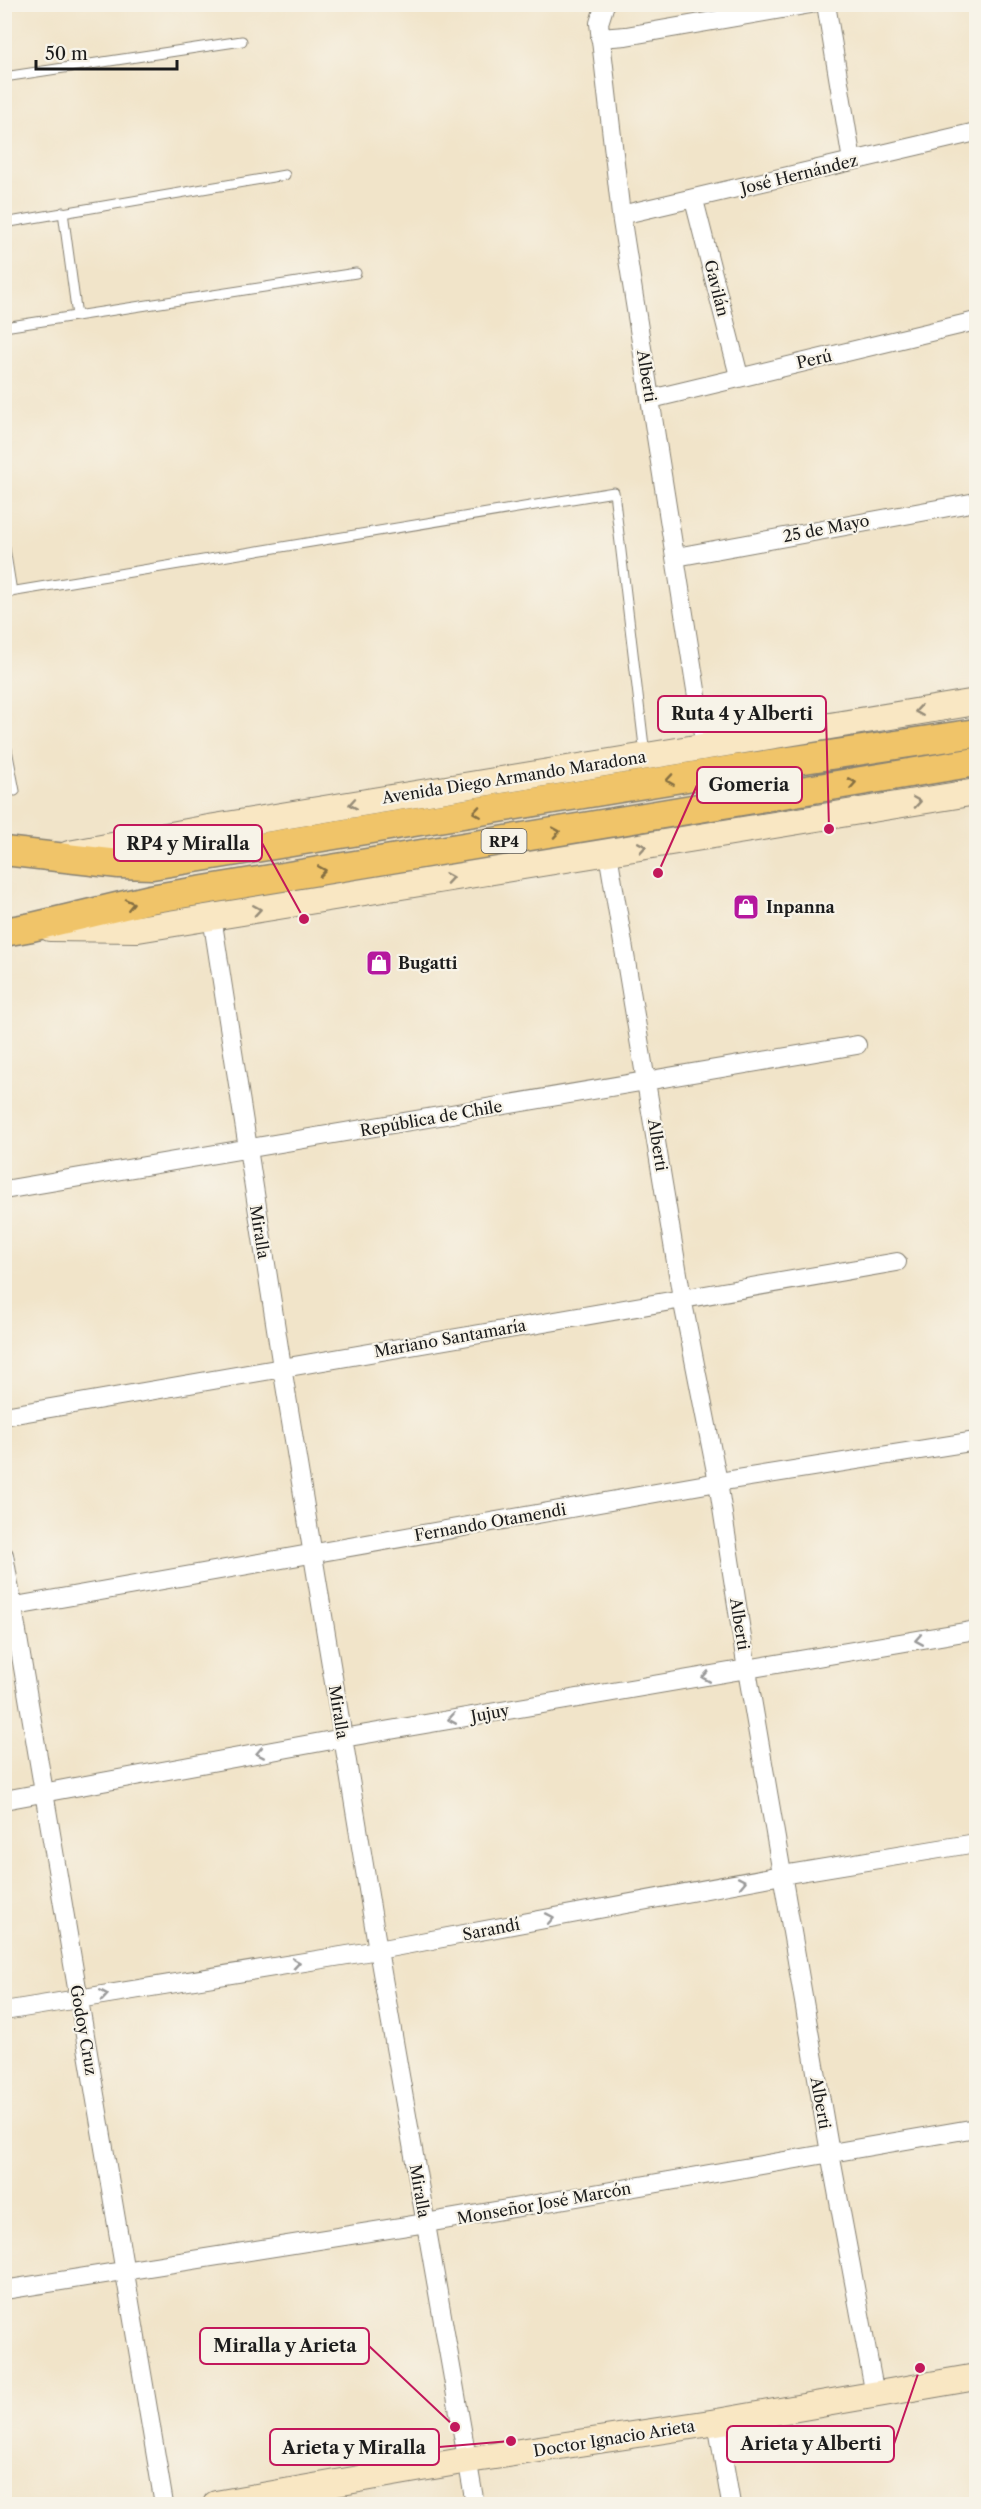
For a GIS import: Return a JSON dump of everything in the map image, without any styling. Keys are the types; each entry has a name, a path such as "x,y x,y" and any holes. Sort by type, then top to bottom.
{"main road":[{"name":"Avenida Diego Armando Maradona","path":"4,851 152,865 729,770 976,733"},
{"name":"RP4","path":"14,931 150,899 976,762"}],"street":[{"name":"Alberti","path":"605,4 598,23 621,215 705,747"},
{"path":"600,38 626,36 811,4"},
{"path":"826,4 852,161"},
{"name":"José Hernández","path":"621,215 694,200 976,132"},
{"name":"Gavilán","path":"694,200 739,376"},
{"name":"Perú","path":"651,399 739,376 976,321"},
{"name":"25 de Mayo","path":"676,557 976,502"},
{"name":"Avenida Diego Armando Maradona","path":"52,857 645,755 976,702"},
{"path":"14,931 138,929 976,792"},
{"name":"Alberti","path":"608,853 682,1298 718,1482 747,1670 830,2153 875,2395"},
{"name":"Miralla","path":"212,917 247,1150 378,1950 475,2505"},
{"name":"República de Chile","path":"4,1190 857,1045"},
{"name":"Mariano Santamaría","path":"4,1416 897,1262"},
{"name":"Fernando Otamendi","path":"9,1608 718,1482 976,1441"},
{"name":"Godoy Cruz","path":"4,1555 9,1608 46,1793 78,1999 164,2505"},
{"name":"Jujuy","path":"4,1800 343,1738 976,1630"},
{"name":"Sarandí","path":"4,2011 378,1950 782,1875 976,1843"},
{"name":"Monseñor José Marcón","path":"4,2290 426,2223 976,2128"},
{"name":"Doctor Ignacio Arieta","path":"216,2505 468,2460 717,2422 976,2377"},
{"path":"717,2422 730,2505"}],"lane":[{"path":"4,77 242,41"},
{"path":"4,223 285,175"},
{"path":"63,212 77,316"},
{"path":"4,327 356,273"},
{"path":"4,542 8,592 614,492 645,755"},
{"path":"4,734 15,791"}],"place":[{"name":"Ruta 4 y Alberti","path":"829,829"},
{"name":"Gomeria","path":"658,873"},
{"name":"Inpanna","path":"746,907"},
{"name":"RP4 y Miralla","path":"304,919"},
{"name":"Bugatti","path":"379,963"},
{"name":"Arieta y Alberti","path":"920,2368"},
{"name":"Miralla y Arieta","path":"455,2427"},
{"name":"Arieta y Miralla","path":"511,2441"}]}
